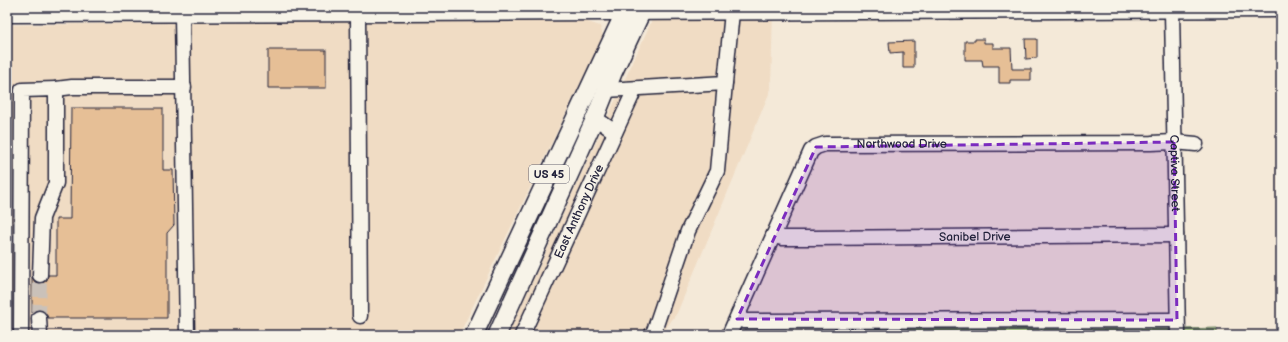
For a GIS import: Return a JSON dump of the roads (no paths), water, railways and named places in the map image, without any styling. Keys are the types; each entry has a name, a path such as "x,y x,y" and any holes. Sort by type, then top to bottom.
{"main road":[{"name":"US 45","path":"497,335 595,118 634,10"},
{"name":"US 45","path":"474,335 634,10"}],"street":[{"path":"7,15 358,14 590,12 634,10 732,12 750,10 1281,10"},
{"name":"Captiva Street","path":"1172,11 1178,335"},
{"path":"651,335 654,331 688,231 717,172 732,12"},
{"path":"182,14 187,335"},
{"path":"358,14 360,316"},
{"path":"606,90 725,82"},
{"path":"21,335 22,90 56,90 72,86 184,87"},
{"name":"East Anthony Drive","path":"522,335 635,88"},
{"path":"21,269 40,272 42,218 56,183 56,90"},
{"path":"595,118 615,132"},
{"name":"Northwood Drive","path":"729,335 737,320 811,151 816,146 825,144 1174,142 1196,144"},
{"name":"Sanibel Drive","path":"774,236 782,238 810,238 1176,235"},
{"path":"39,318 40,335"},
{"path":"737,320 833,328 1177,320"}],"tunnel":[{"path":"39,318 40,275"}]}
